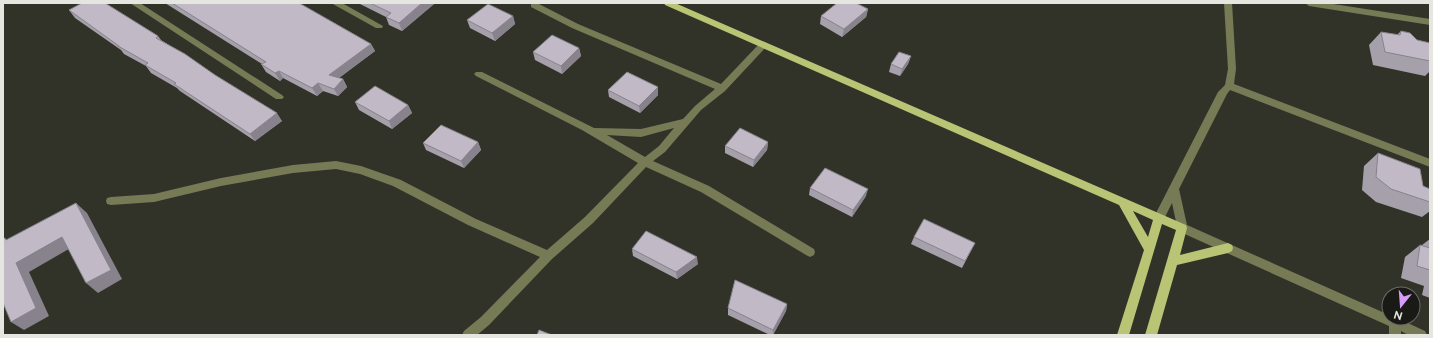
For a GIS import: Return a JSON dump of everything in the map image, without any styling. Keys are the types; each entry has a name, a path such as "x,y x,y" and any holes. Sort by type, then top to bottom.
{"main road":[{"path":"668,3 1182,228 1151,335"},
{"path":"1123,202 1149,250"},
{"path":"1123,335 1159,218"},
{"path":"1173,261 1228,248"}],"street":[{"path":"134,3 279,97"},
{"path":"335,3 379,26"},
{"path":"1159,218 1224,92 1229,86 1232,69 1228,3"},
{"path":"1308,3 1430,22"},
{"path":"534,4 575,26 721,88"},
{"path":"468,335 484,321 548,256 589,220 645,162 662,149 698,108 721,88 763,45"},
{"path":"479,74 591,130 645,162 705,189 810,252"},
{"path":"1229,86 1430,163"},
{"path":"591,130 641,133 686,122"},
{"path":"111,201 154,198 221,182 293,169 336,164 361,170 397,182 472,222 548,256"},
{"path":"1174,190 1182,228 1381,316"},
{"path":"1402,326 1421,335"}],"building":[{"path":"82,3 105,3 158,36 156,38 185,54 215,75 277,113 250,134 174,84 176,83 145,65 148,63 118,46 69,10"},
{"path":"172,3 299,3 371,44 329,75 343,79 334,89 318,83 312,88 279,71 275,73 261,64 266,62"},
{"path":"370,3 422,3 399,23 386,17 391,13"},
{"path":"837,3 856,3 868,9 844,29 821,16"},
{"path":"488,4 513,16 492,33 467,20"},
{"path":"1401,31 1410,33 1417,40 1430,43 1430,61 1385,52 1381,32 1400,35"},
{"path":"552,35 579,48 561,66 533,52"},
{"path":"899,52 911,56 902,69 891,64"},
{"path":"627,72 658,87 639,106 608,90"},
{"path":"375,86 408,105 389,121 355,102"},
{"path":"441,125 478,142 461,161 423,143"},
{"path":"740,128 768,142 754,160 725,146"},
{"path":"1378,153 1420,169 1423,186 1430,189 1430,202 1391,189 1376,177"},
{"path":"825,168 868,189 853,210 810,188"},
{"path":"76,203 111,270 86,283 62,237 16,263 36,308 11,322 3,303 3,239 5,238 6,240"},
{"path":"924,219 975,243 965,261 914,237"},
{"path":"646,231 697,257 676,272 632,249"},
{"path":"1420,245 1430,248 1430,270 1417,266"},
{"path":"735,280 787,304 773,330 728,308"},
{"path":"539,330 552,335 537,335"}]}
